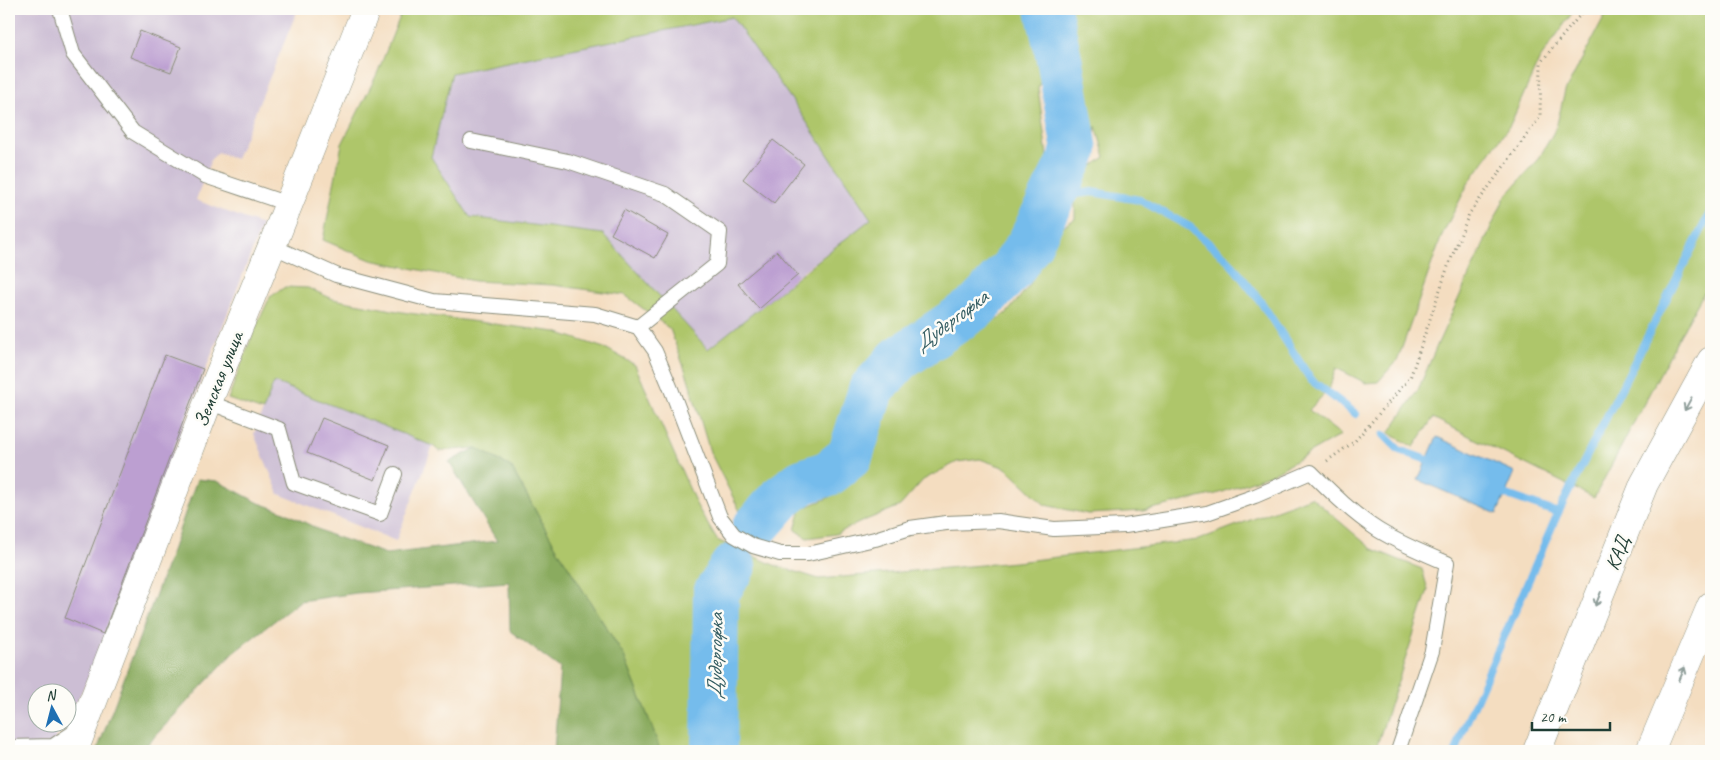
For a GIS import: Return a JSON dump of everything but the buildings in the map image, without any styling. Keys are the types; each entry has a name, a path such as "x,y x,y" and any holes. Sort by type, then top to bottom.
{"main road":[{"name":"Земская улица","path":"78,739 208,402 366,9"},
{"name":"КАД","path":"1537,751 1644,484 1711,361"},
{"path":"1650,751 1711,606"}],"lane":[{"path":"60,9 73,54 133,132 205,176 288,204"},
{"path":"471,141 568,161 665,194 720,232 717,264 638,327"},
{"path":"272,246 336,275 434,300 595,314 638,327 655,351 720,518 734,535 753,546 780,554 808,554 875,539 910,528 946,523 998,522 1054,529 1125,526 1207,513 1255,496 1311,472 1338,500 1377,529 1410,547 1447,563 1432,652 1398,751"},
{"path":"208,402 278,429 294,483 380,514 396,474"},
{"path":"9,747 53,746 78,739"}],"path":[{"path":"1311,472 1356,441 1410,378 1468,214 1540,116 1541,62 1586,9"}],"shaded area":[{"path":"9,9 298,9 236,159 218,153 211,159 196,200 262,225 176,446 102,648 78,700 78,682 28,682 28,732 58,732 51,751 9,751"},
{"path":"732,17 794,103 871,219 798,275 708,349 603,234 470,217 430,157 452,73"},
{"path":"274,382 433,446 396,541 279,494 254,434"}],"green space":[{"path":"403,9 1575,9 1539,60 1510,125 1469,182 1442,235 1398,359 1378,382 1366,383 1336,368 1329,389 1309,410 1341,435 1274,473 1220,493 1143,511 1088,514 1045,505 1006,468 980,459 957,462 923,480 900,506 836,534 807,538 795,530 801,509 828,498 852,476 870,455 881,430 889,403 907,379 930,359 1007,313 1029,286 1058,229 1075,219 1075,193 1091,167 1105,157 1096,126 1088,162 1074,184 1057,174 1059,145 1058,104 1043,74 1038,88 1049,171 1014,241 970,290 895,347 851,391 836,455 778,486 745,521 710,452 688,378 670,329 625,295 553,285 474,281 371,260 323,240 342,144 377,74","holes":["732,17 794,103 871,219 708,349 603,234 470,217 431,157 452,73"]},
{"path":"1622,9 1711,9 1711,280 1594,498 1433,418 1414,447 1389,433 1418,390 1505,197 1538,160 1556,128 1565,91 1605,16 1619,12"},
{"path":"285,287 308,288 333,299 408,313 556,332 607,349 635,365 697,506 717,540 774,565 819,579 1016,562 1198,540 1311,497 1372,549 1422,569 1428,590 1375,751 660,751 624,656 554,544 511,467 476,448 439,451 433,446 274,382 263,411 228,399 254,331 270,297"},
{"path":"476,448 511,467 554,544 624,656 660,751 554,751 560,668 510,631 509,582 357,593 300,601 233,653 141,751 99,751 98,748 197,479 217,481 259,503 282,511 328,534 386,554 497,541 449,462"}],"water":[{"path":"1437,437 1515,472 1497,514 1418,480"}],"waterway":[{"name":"Дудергофка","path":"754,529 782,497 802,482 829,473 850,456 871,390 899,359 976,307 1012,269 1030,243 1075,150 1060,63 1048,9"},
{"path":"1053,197 1092,192 1140,200 1190,227 1229,261 1261,302 1311,380 1356,414"},
{"path":"1456,751 1464,728 1558,513 1711,211"},
{"path":"1384,435 1399,450 1436,463"},
{"path":"1496,491 1558,513"},
{"name":"Дудергофка","path":"714,751 716,593 733,566"},
{"path":"1707,751 1711,741"}]}
